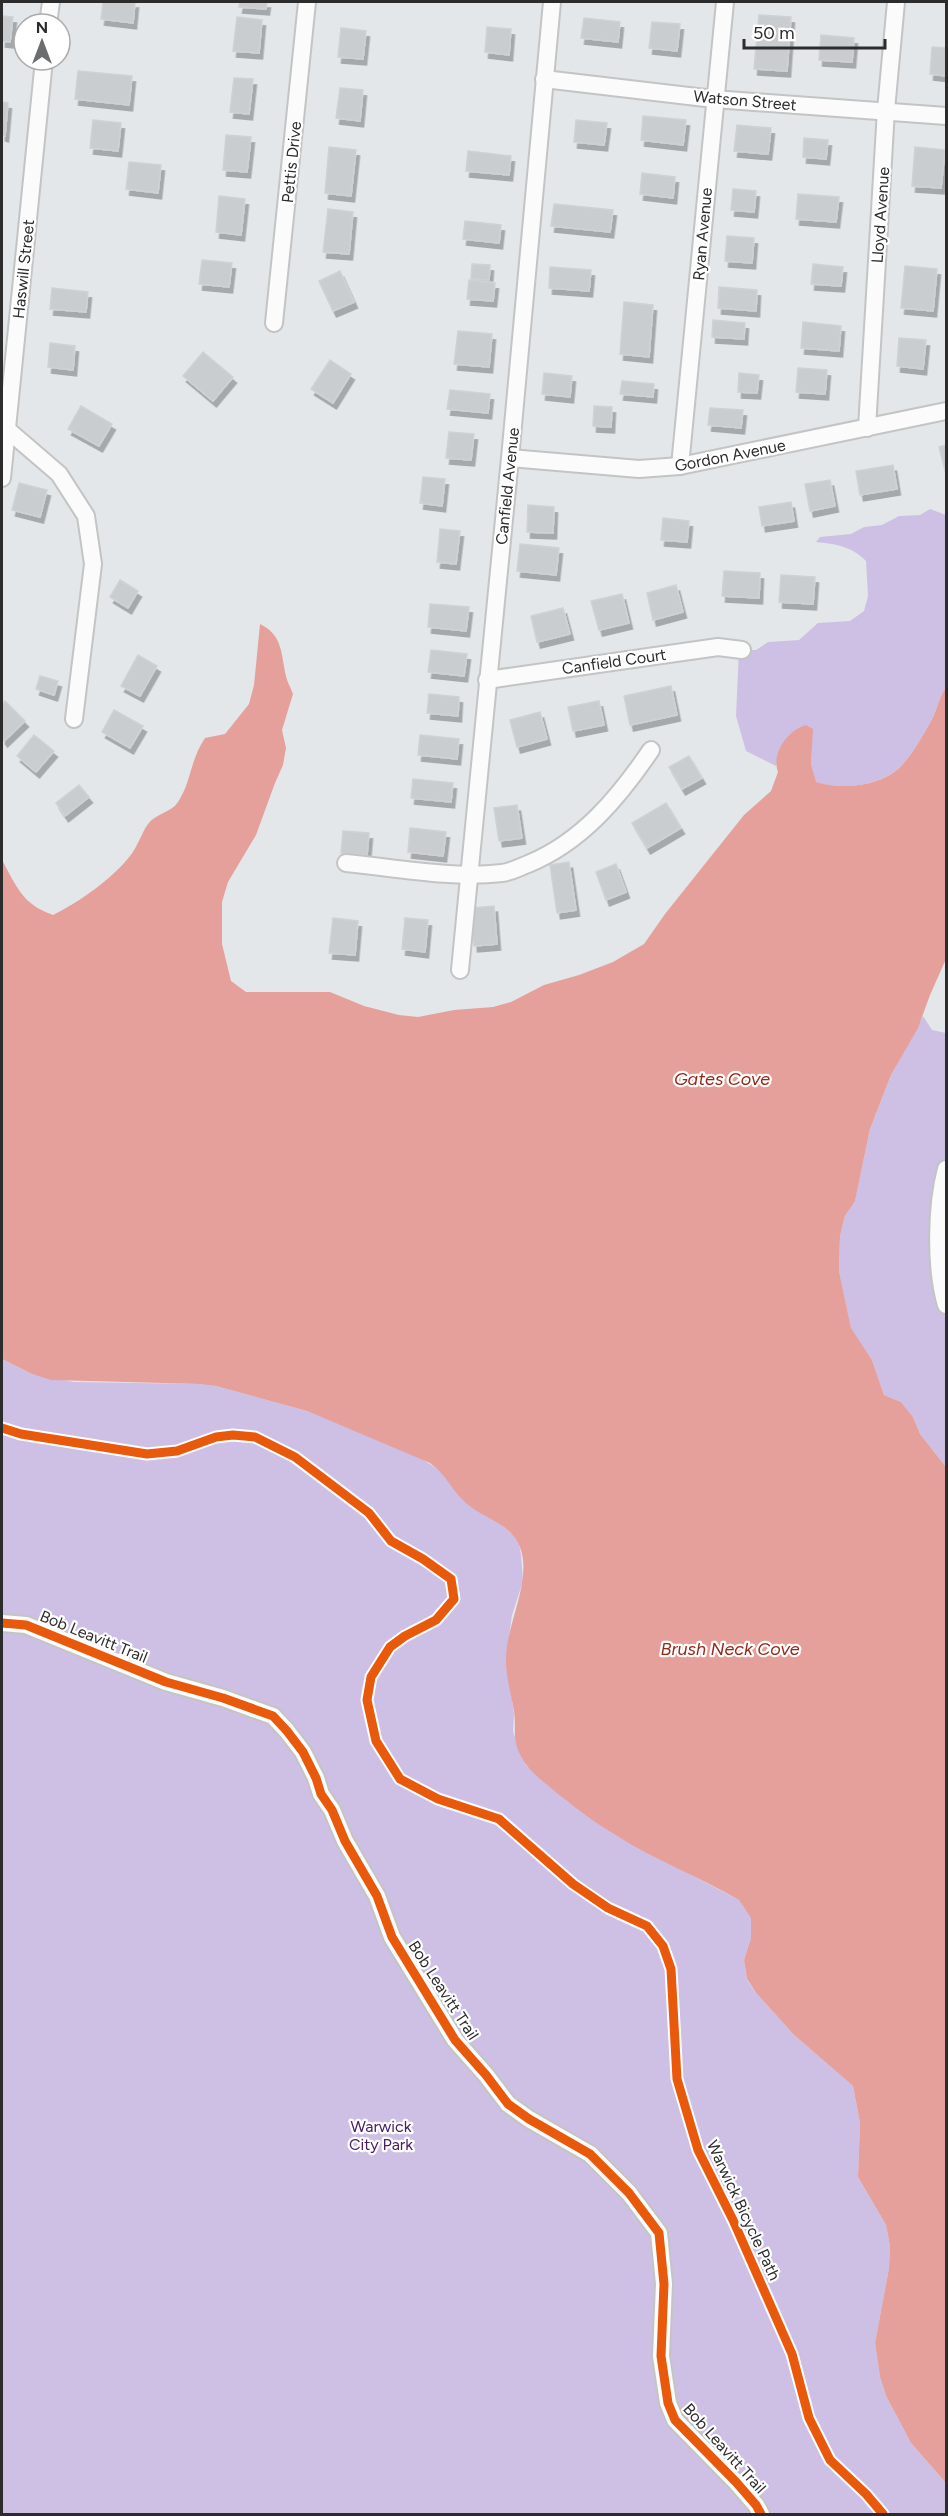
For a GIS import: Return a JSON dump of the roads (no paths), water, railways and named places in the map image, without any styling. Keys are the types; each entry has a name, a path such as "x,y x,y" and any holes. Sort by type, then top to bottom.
{"street":[{"name":"Pettis Drive","path":"274,323 307,2"},
{"name":"Canfield Avenue","path":"460,970 552,2"},
{"name":"Ryan Avenue","path":"680,466 724,2"},
{"name":"Lloyd Avenue","path":"867,428 886,110 896,2"},
{"name":"Haswill Street","path":"2,478 4,426 43,72"},
{"name":"Watson Street","path":"544,79 714,99 946,116"},
{"name":"Gordon Avenue","path":"510,458 639,469 680,466 946,411"},
{"path":"4,426 59,474 86,516 93,564 74,719"},
{"name":"Canfield Court","path":"487,680 706,648 742,650"},
{"path":"346,863 469,875 505,873 551,854 594,822 628,784 651,750"},
{"path":"946,1169 942,1186 946,1305"},
{"name":"Bob Leavitt Trail","path":"2,1623 26,1625 110,1657 166,1682 223,1698 273,1716 286,1731 303,1752 345,1841 377,1896 392,1938 455,2040 508,2104 529,2119 590,2154 629,2193 659,2233 664,2284 661,2356 668,2403 675,2420 736,2482 761,2514"}],"water":[{"name":"Brush Neck Cove","path":"260,624 268,628 277,639 293,694 282,730 286,748 283,765 256,835 228,882 222,902 222,944 231,981 246,992 330,992 364,1006 399,1015 418,1017 454,1010 493,1007 511,1002 544,985 613,962 644,944 744,815 771,791 778,772 776,765 779,750 787,737 806,725 813,729 811,764 816,782 850,786 874,782 895,772 907,759 931,721 946,687 946,959 918,1028 891,1075 870,1129 855,1201 845,1216 840,1236 839,1271 851,1328 872,1360 884,1395 901,1402 913,1417 920,1434 946,1467 946,2483 911,2443 886,2396 880,2377 875,2343 889,2268 890,2246 886,2225 858,2177 860,2123 853,2086 794,2035 757,1994 747,1979 744,1960 751,1938 751,1918 739,1900 632,1845 602,1826 540,1779 520,1755 516,1742 514,1711 506,1663 523,1568 522,1554 512,1534 466,1503 441,1472 430,1463 307,1411 216,1386 51,1380 32,1374 2,1359 2,860 27,900 53,915 84,897 114,874 133,852 151,821 178,802 205,738 225,734 249,704 254,685"}],"water label":[{"name":"Gates Cove","path":"722,1079"}],"park label":[{"name":"Warwick City Park","path":"381,2135"}]}
